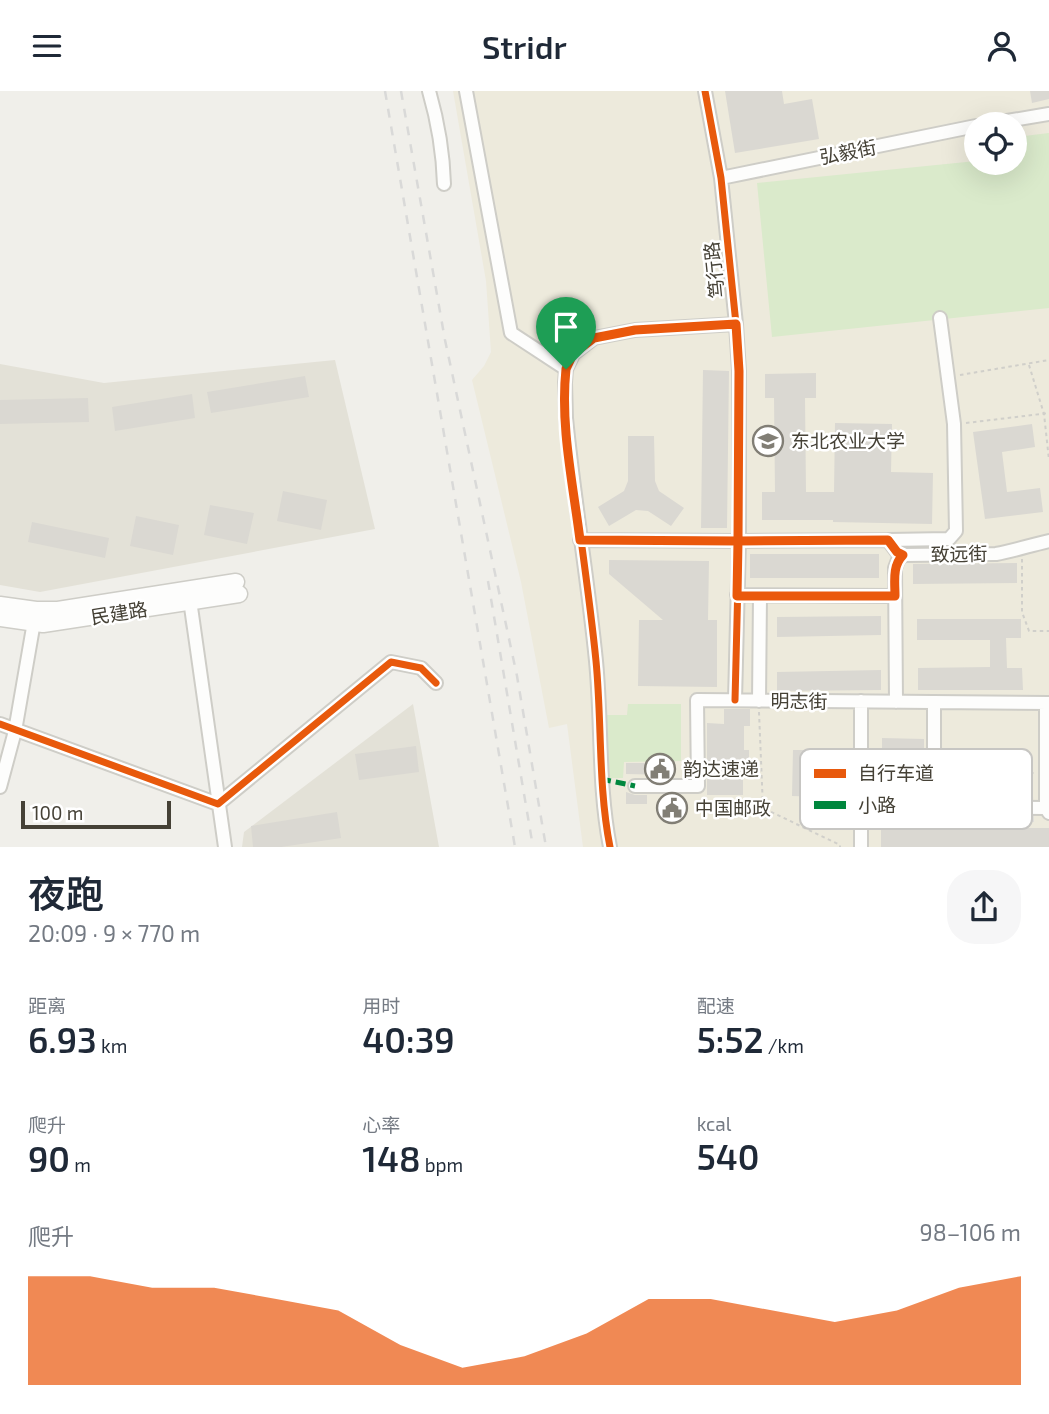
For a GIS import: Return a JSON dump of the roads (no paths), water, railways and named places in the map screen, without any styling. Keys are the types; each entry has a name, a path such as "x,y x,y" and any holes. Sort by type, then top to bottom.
{"street":[{"path":"429,91 438,121 444,184"},
{"path":"466,91 511,333 566,369"},
{"name":"笃行路","path":"705,91 721,178 739,371 736,700"},
{"path":"1027,118 1049,114"},
{"name":"弘毅街","path":"721,178 964,128"},
{"path":"580,540 949,539 956,531 954,424 940,318"},
{"path":"610,847 601,779 596,659 566,418 566,369 573,354 594,338 635,330 736,324"},
{"name":"致远街","path":"888,540 897,552 903,555 996,554 1049,541"},
{"path":"895,702 895,568 903,555"},
{"name":"民建路","path":"0,618 35,617 58,610 237,588"},
{"path":"189,595 225,847"},
{"path":"737,596 895,596"},
{"path":"759,701 760,596"},
{"name":"民建路","path":"0,605 35,617"},
{"path":"0,787 15,731 35,617"},
{"path":"218,804 391,662 421,668 436,683"},
{"name":"明志街","path":"635,786 698,786 697,700 1048,703"},
{"path":"861,701 861,749"},
{"path":"934,702 935,749"},
{"path":"1047,810 1048,703"},
{"path":"0,724 218,804"},
{"path":"861,829 861,847"}],"railway":[{"path":"385,91 515,847"},
{"path":"401,91 445,340 517,676 546,847"},
{"path":"488,581 533,847"}],"place":[{"name":"东北农业大学","path":"768,441"},
{"name":"韵达速递","path":"660,769"},
{"name":"中国邮政","path":"672,808"}]}
